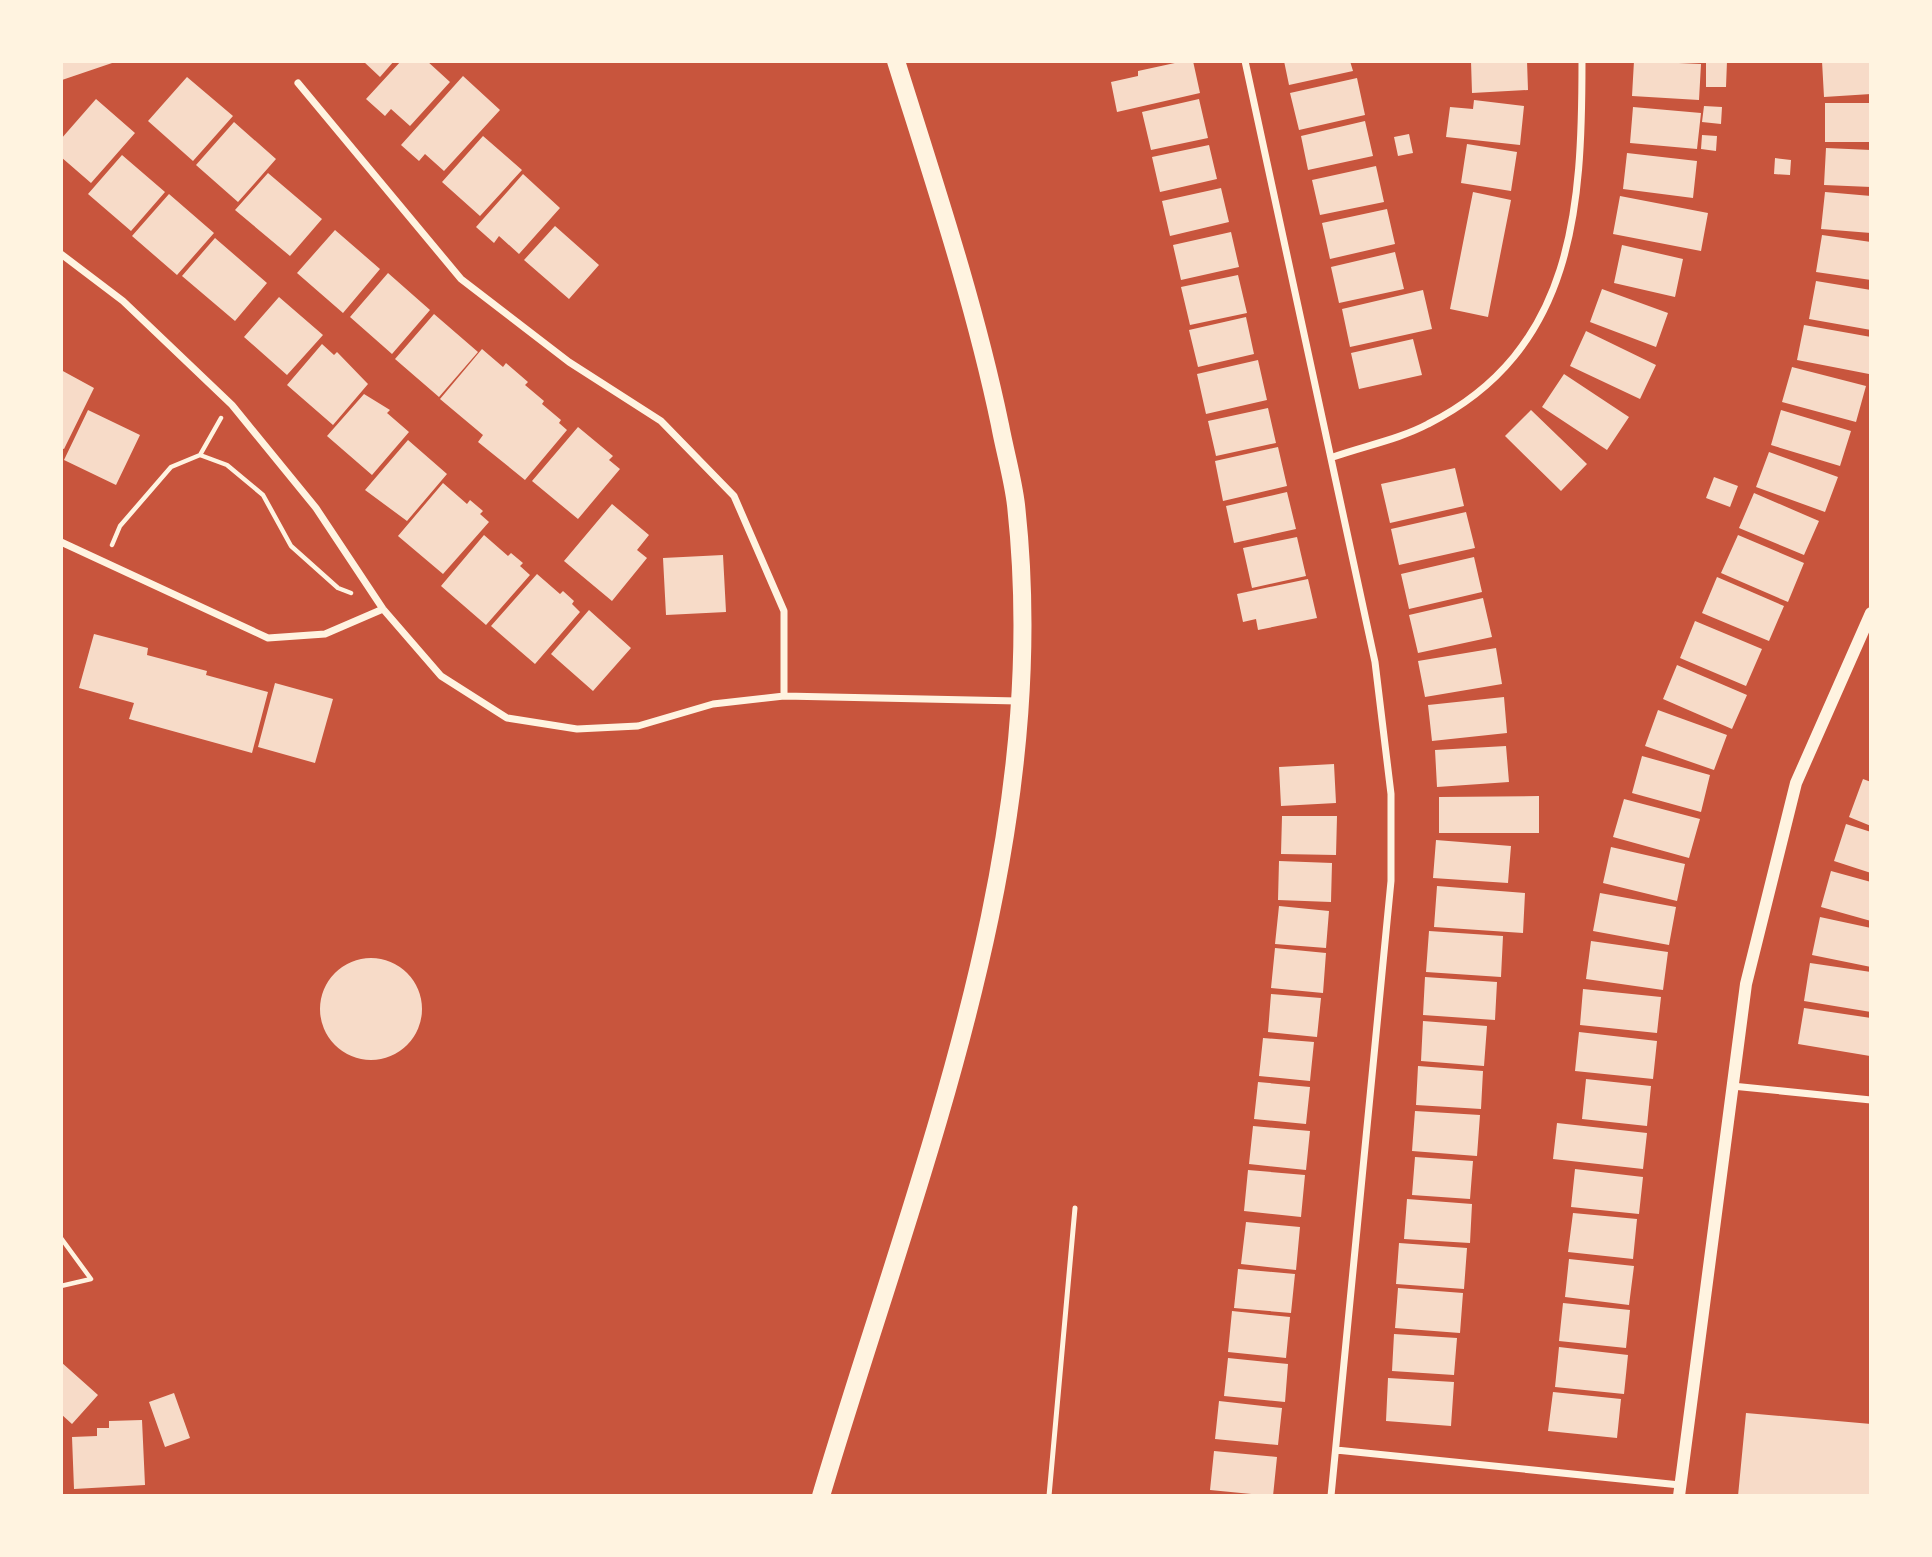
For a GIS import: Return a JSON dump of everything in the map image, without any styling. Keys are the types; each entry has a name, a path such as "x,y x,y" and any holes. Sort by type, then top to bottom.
{"main road":[{"path":"821,1496 974,995 995,903 1011,802 1020,701 1022,603 1016,503 972,305 896,61"}],"street":[{"path":"1245,61 1333,457 1375,662 1391,794 1391,881 1331,1496"},
{"path":"1333,457 1427,425 1485,389 1522,344 1550,303 1571,235 1582,139 1583,61"},
{"path":"298,83 461,279 569,362 661,421 734,496 783,611 784,695"},
{"path":"61,254 123,300 232,405 316,508 383,609 441,676 507,718 577,729 638,726 713,705 784,695 1020,701"},
{"path":"61,542 268,638 325,634 383,609"},
{"path":"1336,1450 1679,1490 1746,984 1796,783 1871,613"},
{"path":"1731,1086 1871,1100"}],"lane":[{"path":"1049,1496 1075,1208"}],"path":[{"path":"105,562 120,526 172,467 200,455 218,422 232,405"},
{"path":"200,455 227,465 263,495 290,546 338,587 383,609"},
{"path":"61,1238 91,1279 61,1286"}],"building":[{"path":"61,61 115,61 115,62 62,80"},
{"path":"363,61 394,61 380,77"},
{"path":"401,61 427,61 450,82 410,126 391,109 385,116 366,99"},
{"path":"1193,61 1200,93 1117,112 1111,82 1138,76 1138,71"},
{"path":"1284,61 1350,61 1353,71 1289,85"},
{"path":"1471,61 1527,61 1528,90 1472,93"},
{"path":"1634,61 1701,64 1699,100 1632,96"},
{"path":"1706,61 1727,61 1726,87 1706,87"},
{"path":"1822,61 1871,61 1871,94 1824,97"},
{"path":"463,76 500,110 444,171 425,154 419,161 401,145"},
{"path":"187,77 233,116 193,161 148,121"},
{"path":"1357,78 1365,115 1299,130 1290,93"},
{"path":"96,99 135,133 91,183 61,157 61,139"},
{"path":"1199,99 1208,138 1151,150 1142,112"},
{"path":"1474,100 1524,106 1520,145 1446,137 1450,107 1473,109"},
{"path":"1825,103 1871,103 1871,142 1825,142"},
{"path":"1704,106 1722,107 1721,124 1702,122"},
{"path":"1633,107 1701,113 1697,149 1630,143"},
{"path":"1365,121 1373,156 1308,170 1301,136"},
{"path":"234,122 276,159 238,202 196,165"},
{"path":"1409,134 1413,153 1398,156 1394,137"},
{"path":"1702,135 1717,136 1716,151 1701,149"},
{"path":"483,136 522,170 480,216 442,182"},
{"path":"1467,144 1517,152 1511,191 1461,183"},
{"path":"1209,145 1217,179 1160,192 1152,157"},
{"path":"1826,148 1871,150 1871,187 1824,185"},
{"path":"1627,153 1697,161 1693,198 1623,189"},
{"path":"122,155 165,192 131,231 88,194"},
{"path":"1775,158 1791,160 1790,175 1774,174"},
{"path":"1376,166 1384,202 1320,215 1312,180"},
{"path":"268,173 322,219 290,256 235,210"},
{"path":"523,174 560,208 519,254 499,236 494,243 476,227"},
{"path":"1221,188 1229,222 1170,236 1162,201"},
{"path":"1473,192 1511,200 1488,317 1450,309"},
{"path":"1825,192 1871,196 1871,233 1821,229"},
{"path":"169,194 214,233 177,275 132,236"},
{"path":"1620,196 1708,213 1701,251 1613,234"},
{"path":"1387,209 1395,244 1330,259 1322,223"},
{"path":"555,226 599,265 569,299 524,260"},
{"path":"335,230 380,269 343,313 297,273"},
{"path":"1231,232 1239,267 1181,280 1173,245"},
{"path":"1822,235 1871,242 1871,280 1816,272"},
{"path":"215,238 267,283 235,321 182,276"},
{"path":"1622,245 1683,259 1675,297 1614,283"},
{"path":"1395,252 1404,289 1339,303 1331,267"},
{"path":"388,273 430,310 392,354 350,317"},
{"path":"1238,275 1247,313 1190,325 1181,287"},
{"path":"1816,281 1871,290 1871,330 1809,319"},
{"path":"1602,289 1668,313 1656,347 1590,322"},
{"path":"1423,290 1432,329 1350,347 1342,309"},
{"path":"279,297 323,335 287,375 244,337"},
{"path":"434,314 478,352 439,397 395,359"},
{"path":"1246,317 1254,354 1198,367 1189,330"},
{"path":"1804,325 1871,337 1869,374 1797,360"},
{"path":"1586,331 1656,365 1640,399 1570,366"},
{"path":"1413,339 1422,375 1359,389 1351,353"},
{"path":"322,344 334,355 337,352 368,384 333,425 287,385"},
{"path":"482,349 503,367 506,363 528,382 525,385 544,401 542,404 561,420 559,423 567,430 525,480 478,442 483,435 440,399"},
{"path":"1258,360 1267,400 1206,414 1197,374"},
{"path":"1792,367 1866,386 1856,422 1782,402"},
{"path":"61,370 94,388 64,449 61,448"},
{"path":"1564,374 1629,417 1607,450 1542,407"},
{"path":"364,394 390,410 387,413 409,432 372,475 327,436"},
{"path":"1268,408 1276,443 1216,456 1208,421"},
{"path":"88,410 140,435 116,485 64,460"},
{"path":"1531,410 1587,464 1561,491 1505,436"},
{"path":"1781,410 1851,431 1840,466 1771,445"},
{"path":"578,427 613,456 609,460 620,469 578,519 532,481"},
{"path":"408,440 447,474 407,521 365,490"},
{"path":"1278,447 1287,486 1223,501 1215,461"},
{"path":"1769,452 1838,477 1825,512 1756,487"},
{"path":"1455,468 1464,506 1390,523 1381,484"},
{"path":"1714,477 1738,486 1730,507 1706,498"},
{"path":"443,483 467,504 470,500 483,511 480,514 489,522 443,574 398,536"},
{"path":"1287,492 1296,529 1234,543 1226,506"},
{"path":"1754,493 1819,521 1804,555 1739,528"},
{"path":"612,504 649,535 637,550 647,558 612,601 564,561"},
{"path":"1466,512 1475,548 1399,565 1391,529"},
{"path":"484,535 508,556 511,553 523,563 520,566 530,575 486,625 441,586"},
{"path":"1738,535 1804,563 1788,602 1721,573"},
{"path":"1297,537 1306,576 1252,588 1243,548"},
{"path":"723,555 726,612 666,615 663,558"},
{"path":"1474,557 1482,592 1409,609 1401,574"},
{"path":"537,574 560,594 563,591 574,601 572,604 580,612 535,664 491,626"},
{"path":"1717,577 1784,606 1769,641 1702,613"},
{"path":"1308,579 1317,618 1258,630 1256,619 1243,622 1237,594"},
{"path":"1483,598 1492,637 1418,653 1409,615"},
{"path":"589,610 631,648 593,691 551,654"},
{"path":"1695,621 1762,649 1746,686 1680,658"},
{"path":"94,634 148,648 147,655 207,671 206,675 268,692 252,753 129,719 134,703 79,688"},
{"path":"1496,648 1502,684 1425,697 1418,661"},
{"path":"1677,665 1747,695 1732,729 1663,699"},
{"path":"275,683 333,699 315,763 258,747"},
{"path":"1504,697 1507,733 1432,741 1428,705"},
{"path":"1658,710 1727,735 1714,770 1645,746"},
{"path":"1506,746 1509,782 1437,787 1435,750"},
{"path":"1642,756 1710,775 1701,812 1632,793"},
{"path":"1334,764 1336,803 1281,806 1279,767"},
{"path":"1863,779 1871,782 1871,826 1849,817"},
{"path":"1539,796 1539,833 1439,833 1439,797"},
{"path":"1624,799 1700,819 1689,858 1613,837"},
{"path":"1282,816 1337,816 1336,855 1281,854"},
{"path":"1846,824 1871,832 1871,873 1834,861"},
{"path":"1436,840 1511,846 1508,883 1433,878"},
{"path":"1611,847 1685,864 1677,901 1603,883"},
{"path":"1279,861 1332,863 1331,902 1278,900"},
{"path":"1831,871 1871,882 1871,921 1821,907"},
{"path":"1437,886 1525,893 1523,933 1434,927"},
{"path":"1600,893 1676,907 1669,945 1593,931"},
{"path":"1279,906 1329,911 1326,948 1275,944"},
{"path":"1820,917 1871,928 1871,967 1812,955"},
{"path":"1429,931 1503,936 1501,977 1426,972"},
{"path":"1591,941 1668,952 1663,990 1586,979"},
{"path":"1275,948 1326,953 1323,993 1271,988"},
{"path":"371,958 390,962 407,973 418,990 422,1009 418,1028 407,1045 390,1056 371,1060 352,1056 335,1045 324,1028 320,1009 324,990 335,973 352,962"},
{"path":"1810,963 1871,972 1871,1012 1804,1001"},
{"path":"1425,977 1497,982 1495,1020 1423,1015"},
{"path":"1583,989 1661,997 1657,1033 1580,1025"},
{"path":"1271,994 1321,998 1317,1037 1268,1032"},
{"path":"1804,1008 1871,1018 1870,1056 1798,1044"},
{"path":"1423,1021 1487,1026 1484,1066 1421,1061"},
{"path":"1579,1032 1657,1041 1653,1079 1575,1071"},
{"path":"1263,1038 1314,1042 1310,1081 1259,1076"},
{"path":"1418,1066 1483,1071 1481,1109 1416,1105"},
{"path":"1586,1079 1651,1086 1647,1126 1582,1119"},
{"path":"1258,1082 1310,1087 1306,1124 1254,1119"},
{"path":"1415,1111 1480,1115 1477,1156 1412,1151"},
{"path":"1557,1123 1647,1133 1643,1169 1553,1159"},
{"path":"1253,1126 1310,1131 1306,1170 1249,1164"},
{"path":"1415,1157 1473,1161 1470,1199 1412,1195"},
{"path":"1575,1169 1643,1177 1639,1214 1571,1207"},
{"path":"1248,1170 1305,1175 1301,1217 1244,1211"},
{"path":"1407,1199 1472,1204 1470,1243 1404,1239"},
{"path":"1573,1213 1637,1219 1633,1259 1568,1252"},
{"path":"1246,1222 1300,1227 1296,1270 1241,1264"},
{"path":"1399,1243 1467,1248 1464,1289 1396,1284"},
{"path":"1569,1259 1634,1266 1629,1305 1565,1297"},
{"path":"1238,1269 1295,1274 1291,1313 1234,1308"},
{"path":"1398,1288 1463,1293 1460,1333 1395,1328"},
{"path":"1563,1303 1630,1310 1626,1348 1559,1341"},
{"path":"1232,1311 1290,1317 1286,1358 1228,1352"},
{"path":"1394,1334 1457,1338 1454,1375 1392,1371"},
{"path":"1559,1347 1628,1355 1624,1394 1555,1387"},
{"path":"1228,1358 1288,1364 1285,1402 1224,1396"},
{"path":"61,1362 98,1395 72,1424 61,1414"},
{"path":"1388,1378 1454,1382 1451,1426 1386,1421"},
{"path":"1553,1392 1621,1399 1617,1438 1548,1431"},
{"path":"174,1393 190,1438 165,1447 149,1402"},
{"path":"1219,1401 1282,1408 1278,1445 1215,1439"},
{"path":"1746,1413 1871,1424 1871,1496 1738,1496"},
{"path":"142,1420 145,1485 74,1489 72,1437 97,1436 97,1428 109,1428 109,1421"},
{"path":"1214,1451 1277,1457 1273,1496 1210,1490"}]}
